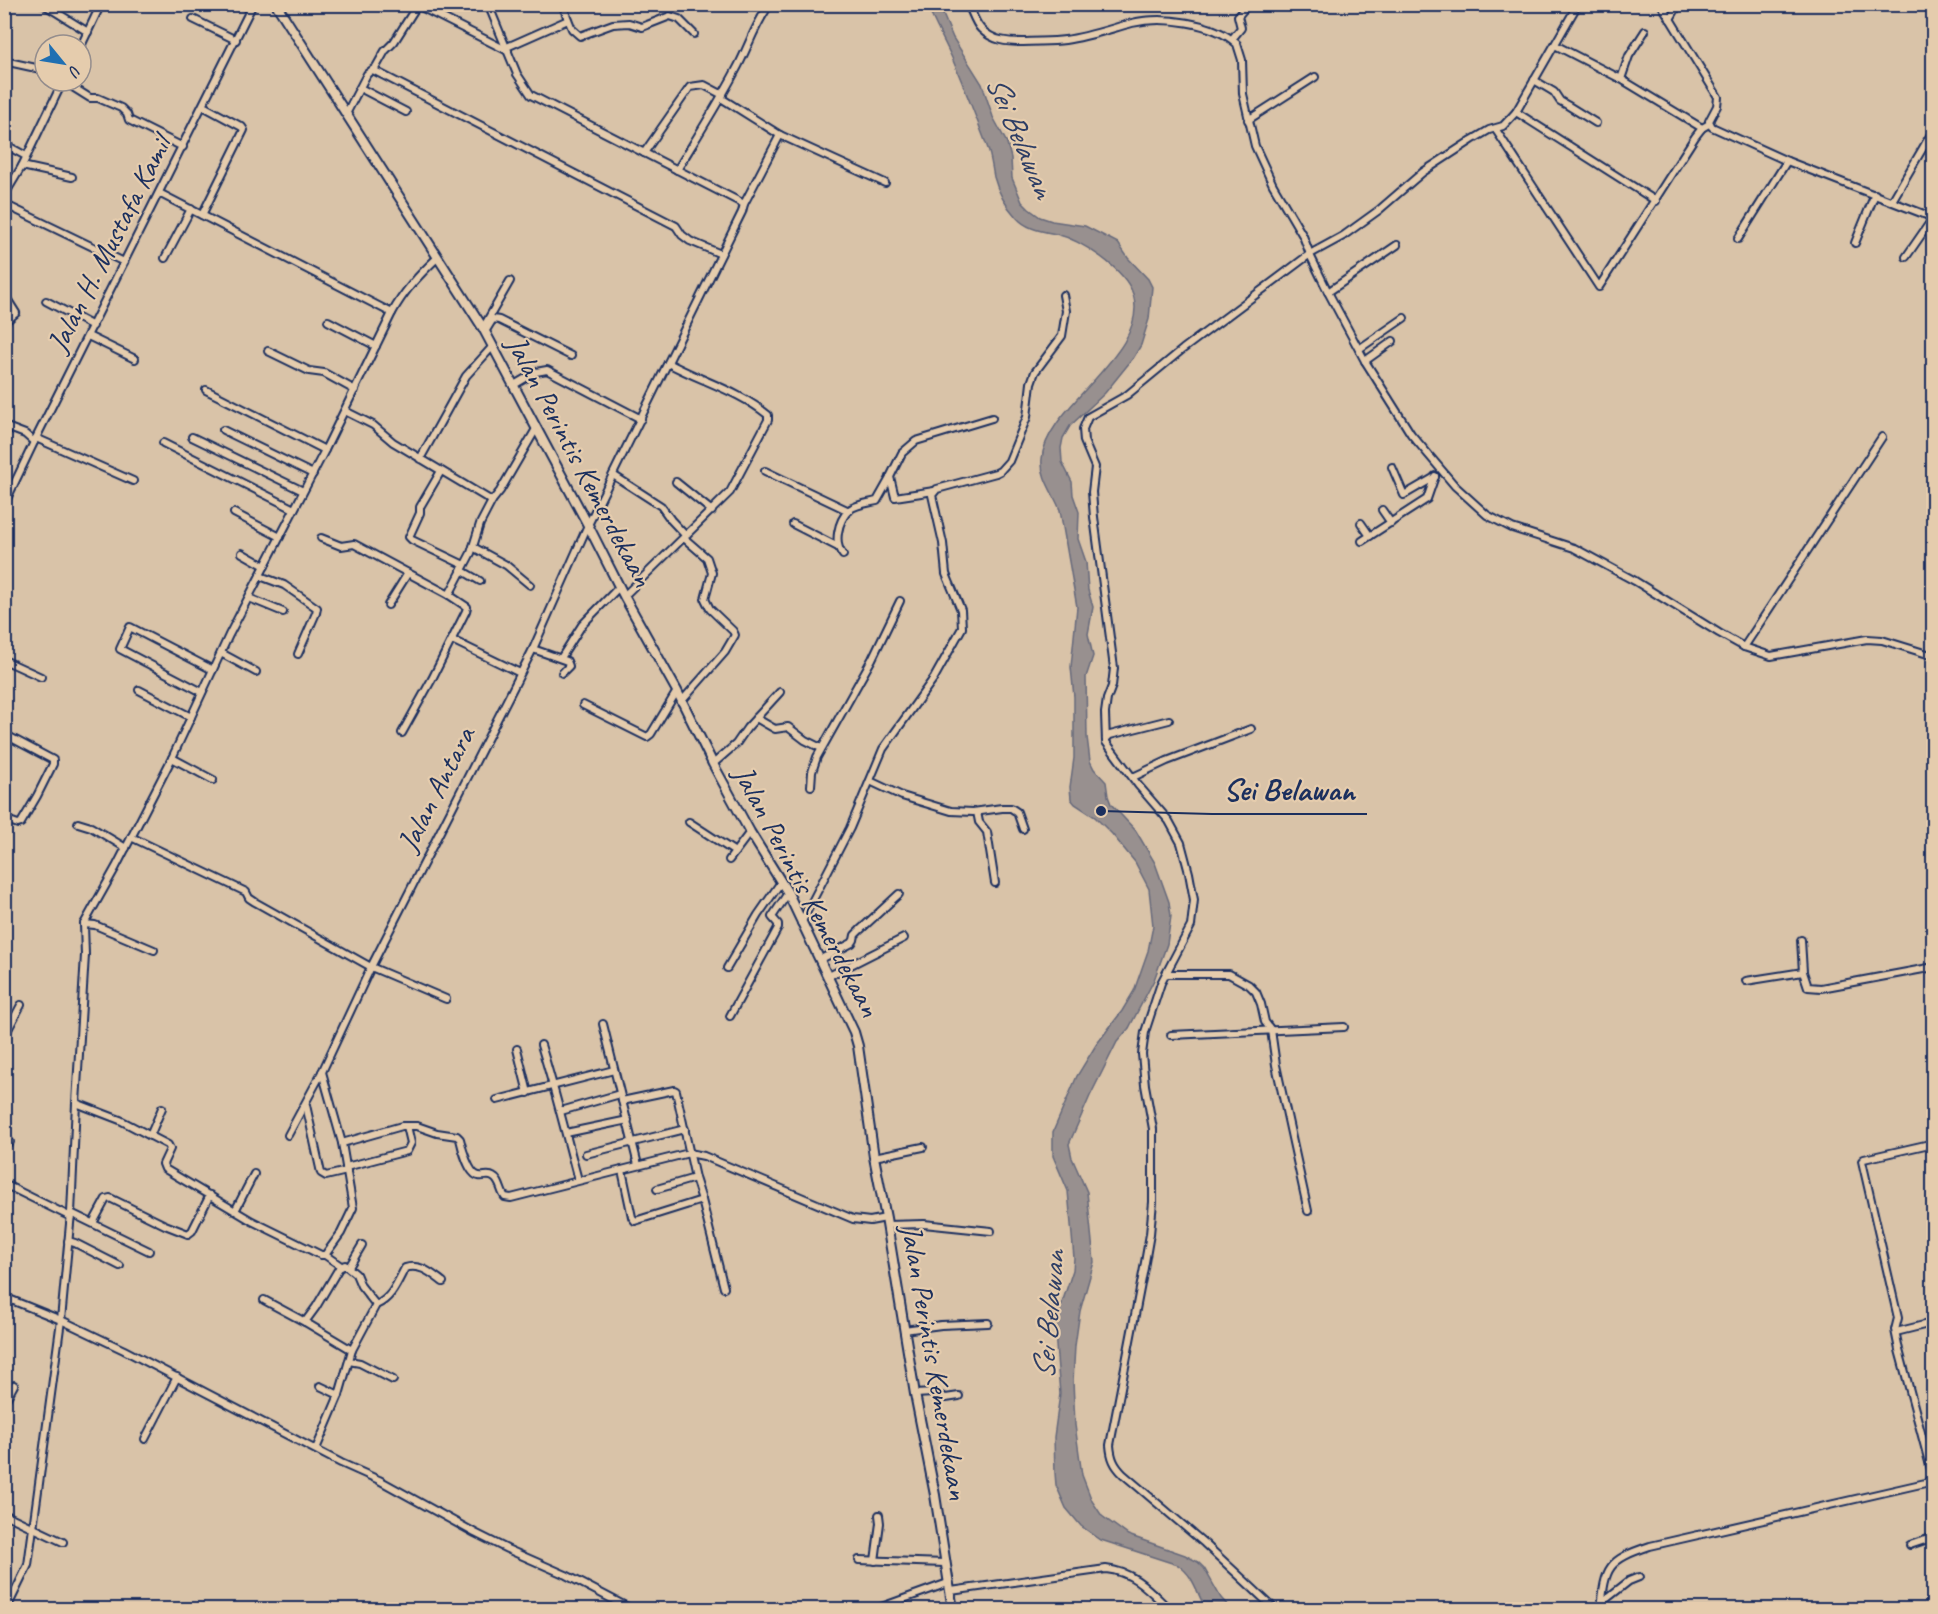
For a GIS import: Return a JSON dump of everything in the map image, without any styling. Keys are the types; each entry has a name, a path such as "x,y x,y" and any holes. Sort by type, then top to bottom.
{"main road":[{"name":"Jalan Perintis Kemerdekaan","path":"276,4 493,346 713,764 788,893 857,1039 874,1157 935,1495 953,1609"}],"street":[{"path":"43,4 88,32 101,4"},
{"name":"Jalan H. Mustafa Kamil","path":"4,505 253,4"},
{"path":"488,4 517,74 531,95 744,204"},
{"path":"562,4 572,29 582,36 613,24 629,22 642,27 670,16 679,20 694,34"},
{"path":"677,170 722,97 758,22 770,4"},
{"path":"968,4 981,29 990,36 1005,42 1066,40 1133,23 1160,21 1189,23 1214,30 1232,39 1241,51 1243,94 1254,146 1296,222 1328,292 1365,361 1411,434 1443,472 1491,519 1536,537 1574,548 1635,581 1744,647 1771,656 1874,639 1934,656"},
{"path":"1232,39 1241,27 1238,16 1248,4"},
{"path":"1276,1610 1204,1543 1123,1474 1111,1456 1110,1445 1144,1268 1153,1202 1153,1129 1142,1054 1145,1032 1166,974 1191,926 1194,900 1181,843 1169,821 1111,751 1106,739 1105,713 1114,669 1094,517 1092,492 1095,467 1084,441 1084,422 1091,414 1127,395 1183,349 1310,254 1363,222 1423,172 1472,140 1505,125 1516,112 1578,4"},
{"path":"1496,130 1599,286 1702,129 1709,124 1718,101 1718,97 1661,4"},
{"path":"1670,19 1679,4"},
{"path":"346,114 367,74 373,70 418,5 508,49"},
{"path":"193,19 236,40"},
{"path":"508,49 568,20"},
{"path":"1621,78 1629,56 1645,31"},
{"path":"1555,45 1621,78 1702,129"},
{"path":"4,61 33,67"},
{"path":"373,70 676,226 682,235 721,255"},
{"path":"1248,120 1316,77"},
{"path":"1534,80 1554,92 1560,101 1596,123"},
{"path":"644,153 690,87 704,85 780,135 885,183"},
{"path":"360,88 406,112"},
{"path":"4,196 22,166 57,93"},
{"path":"82,93 90,98 98,98 117,106 126,112 129,120 183,147"},
{"path":"202,215 244,130 203,106"},
{"path":"1516,112 1656,201"},
{"path":"1709,124 1715,129 1787,161 1933,218 1906,257"},
{"path":"1892,201 1934,129"},
{"name":"Jalan Antara","path":"288,1135 306,1104 371,967 532,649 588,525 744,204 780,135"},
{"path":"4,144 26,156"},
{"path":"1738,239 1787,161"},
{"path":"22,166 72,177"},
{"path":"159,193 392,313"},
{"path":"1855,243 1875,194"},
{"path":"4,204 124,262"},
{"path":"165,258 191,209"},
{"path":"1328,292 1396,245"},
{"path":"6,1610 28,1565 29,1526 61,1320 71,1215 85,955 84,924 172,758 221,653 345,411 392,313 403,294 437,258"},
{"path":"484,330 510,281"},
{"path":"4,294 16,314 4,323"},
{"path":"890,477 896,497 934,491 1000,471 1009,461 1028,414 1032,378 1062,336 1066,311 1063,295"},
{"path":"46,301 93,326"},
{"path":"1359,349 1404,318"},
{"path":"484,330 493,320 499,320 571,356"},
{"path":"328,321 376,346"},
{"path":"88,336 135,359"},
{"path":"1365,361 1393,341"},
{"path":"420,459 466,376 493,346"},
{"path":"268,351 309,372 324,373 355,390"},
{"path":"624,596 734,487 768,420 768,415 728,391 668,363"},
{"path":"513,385 536,372 547,370 641,419"},
{"path":"206,390 325,450"},
{"path":"345,411 373,425 393,442 492,501"},
{"path":"838,547 839,527 849,511 877,501 902,453 911,443 992,418"},
{"path":"4,426 133,481"},
{"path":"449,595 473,547 480,524 492,501 536,429"},
{"path":"223,430 313,474"},
{"path":"1744,647 1882,437"},
{"path":"192,438 303,491"},
{"path":"163,443 294,509"},
{"path":"1392,467 1404,495 1443,472"},
{"path":"441,471 420,507 420,513 409,537 463,568 480,581"},
{"path":"765,471 849,511"},
{"path":"613,475 661,506 685,537 707,558 712,573 705,599 710,609 735,635 724,652 681,702"},
{"path":"1362,541 1427,499 1435,476"},
{"path":"676,482 712,511"},
{"path":"801,923 850,828 883,749 934,678 962,628 961,610 946,574 943,543 932,495 934,491"},
{"path":"1382,510 1390,523"},
{"path":"234,513 280,537"},
{"path":"1361,523 1370,536"},
{"path":"793,524 838,547 843,555"},
{"path":"321,538 341,546 354,544 467,607 402,733"},
{"path":"473,547 506,565 530,585"},
{"path":"242,553 265,566"},
{"path":"388,605 408,573"},
{"path":"260,576 284,585 317,608 298,654"},
{"path":"561,658 582,625 619,587"},
{"path":"249,598 283,612"},
{"path":"811,786 814,765 822,748 872,659 900,602"},
{"path":"202,692 120,649 129,627 213,670"},
{"path":"452,640 520,673"},
{"path":"532,649 561,658 569,664 562,673"},
{"path":"221,653 256,672"},
{"path":"4,660 41,677"},
{"path":"139,690 191,717"},
{"path":"584,705 646,737 651,734 677,692"},
{"path":"713,764 736,744 756,718 780,693"},
{"path":"756,718 775,729 788,727 805,740 822,748"},
{"path":"1106,739 1110,735 1169,720"},
{"path":"1133,777 1167,761 1251,729"},
{"path":"4,734 53,760 53,764 21,823 4,819"},
{"path":"172,758 213,780"},
{"path":"870,781 902,796 951,811 977,812 1011,808 1017,813 1023,829"},
{"path":"977,812 979,822 987,832 995,883"},
{"path":"689,822 735,852"},
{"path":"78,823 99,831 126,848"},
{"path":"729,860 750,831"},
{"path":"131,837 247,893 249,898 255,902 371,967 446,999"},
{"path":"727,968 758,915 781,882"},
{"path":"730,1016 778,928 778,924 772,917 788,893"},
{"path":"821,960 852,943 855,935 899,894"},
{"path":"84,924 95,925 154,950"},
{"path":"829,976 904,938"},
{"path":"1801,940 1803,972 1808,987 1821,988 1934,967"},
{"path":"1746,981 1803,972"},
{"path":"1166,974 1229,974 1254,988 1262,1004 1264,1022 1271,1030 1278,1076 1308,1211"},
{"path":"4,1037 21,1005"},
{"path":"603,1024 638,1165"},
{"path":"1171,1035 1344,1027"},
{"path":"541,1045 561,1110 578,1180"},
{"path":"517,1049 528,1093"},
{"path":"497,1100 614,1070"},
{"path":"322,1072 342,1143 353,1208 341,1233 325,1255"},
{"path":"561,1110 674,1090 677,1093 689,1154 724,1288"},
{"path":"76,1103 120,1120 170,1147 163,1164 165,1169 236,1209 252,1221 325,1255 341,1266 349,1267 376,1305"},
{"path":"306,1104 321,1173 326,1176 409,1149 411,1143 407,1126"},
{"path":"150,1136 162,1108"},
{"path":"566,1133 628,1120"},
{"path":"342,1143 407,1126 417,1126 437,1133 458,1136 471,1172 478,1176 491,1175 496,1178 502,1195 511,1198 638,1165 689,1154 704,1156 853,1219 992,1231"},
{"path":"586,1154 685,1129"},
{"path":"1601,1606 1606,1575 1610,1566 1634,1551 1934,1481 1907,1384 1896,1332 1898,1318 1862,1161 1934,1143"},
{"path":"874,1157 923,1147"},
{"path":"622,1170 632,1217 635,1221 702,1200"},
{"path":"236,1209 254,1174"},
{"path":"657,1189 695,1178"},
{"path":"4,1184 93,1223 149,1251"},
{"path":"93,1223 106,1199 111,1198 188,1234 192,1231 210,1195"},
{"path":"68,1241 120,1266"},
{"path":"349,1267 362,1245"},
{"path":"305,1322 341,1266"},
{"path":"316,1449 339,1395 351,1350 376,1305 384,1302 392,1293 405,1268 415,1266 423,1268 443,1282"},
{"path":"4,1297 61,1320 124,1350 341,1463 379,1480 507,1550 566,1575 633,1610"},
{"path":"264,1300 351,1350"},
{"path":"904,1330 941,1325 988,1323"},
{"path":"1896,1332 1928,1324 1934,1342"},
{"path":"349,1361 360,1363 393,1380"},
{"path":"145,1439 177,1377"},
{"path":"4,1403 14,1385"},
{"path":"320,1386 339,1395"},
{"path":"915,1394 933,1392 946,1398 959,1396"},
{"path":"4,1514 63,1542"},
{"path":"875,1561 879,1515"},
{"path":"1910,1545 1934,1537"},
{"path":"859,1560 945,1563"},
{"path":"873,1610 949,1587 1106,1569 1132,1575 1170,1610"},
{"path":"1601,1606 1629,1581 1639,1578"},
{"path":"945,1610 953,1609"}],"shaded area":[{"name":"Sei Belawan","path":"927,5 939,5 953,38 982,84 993,117 1007,143 1011,158 1012,178 1022,202 1040,217 1085,226 1118,243 1152,287 1149,319 1141,345 1105,393 1070,426 1063,438 1061,448 1062,462 1072,482 1073,495 1079,512 1078,539 1086,562 1088,590 1093,607 1088,634 1093,656 1086,677 1087,737 1090,761 1106,782 1111,804 1136,831 1155,863 1169,902 1171,916 1167,944 1154,980 1129,1028 1117,1042 1069,1144 1072,1158 1087,1192 1094,1262 1080,1311 1075,1346 1073,1381 1075,1425 1082,1475 1092,1501 1102,1516 1128,1535 1185,1555 1198,1562 1204,1568 1221,1598 1231,1609 1206,1609 1192,1580 1178,1565 1101,1540 1081,1526 1066,1508 1056,1485 1054,1437 1060,1394 1055,1333 1056,1321 1073,1270 1074,1258 1068,1191 1053,1156 1053,1132 1077,1076 1134,991 1148,951 1153,926 1149,889 1135,862 1095,817 1071,799 1074,697 1071,667 1077,607 1060,510 1045,479 1042,459 1048,439 1060,419 1113,358 1127,337 1134,316 1133,294 1121,275 1101,257 1066,237 1029,227 1020,221 1009,208 996,183 988,150 952,58"}],"place":[{"name":"Sei Belawan","path":"1101,811"}]}
